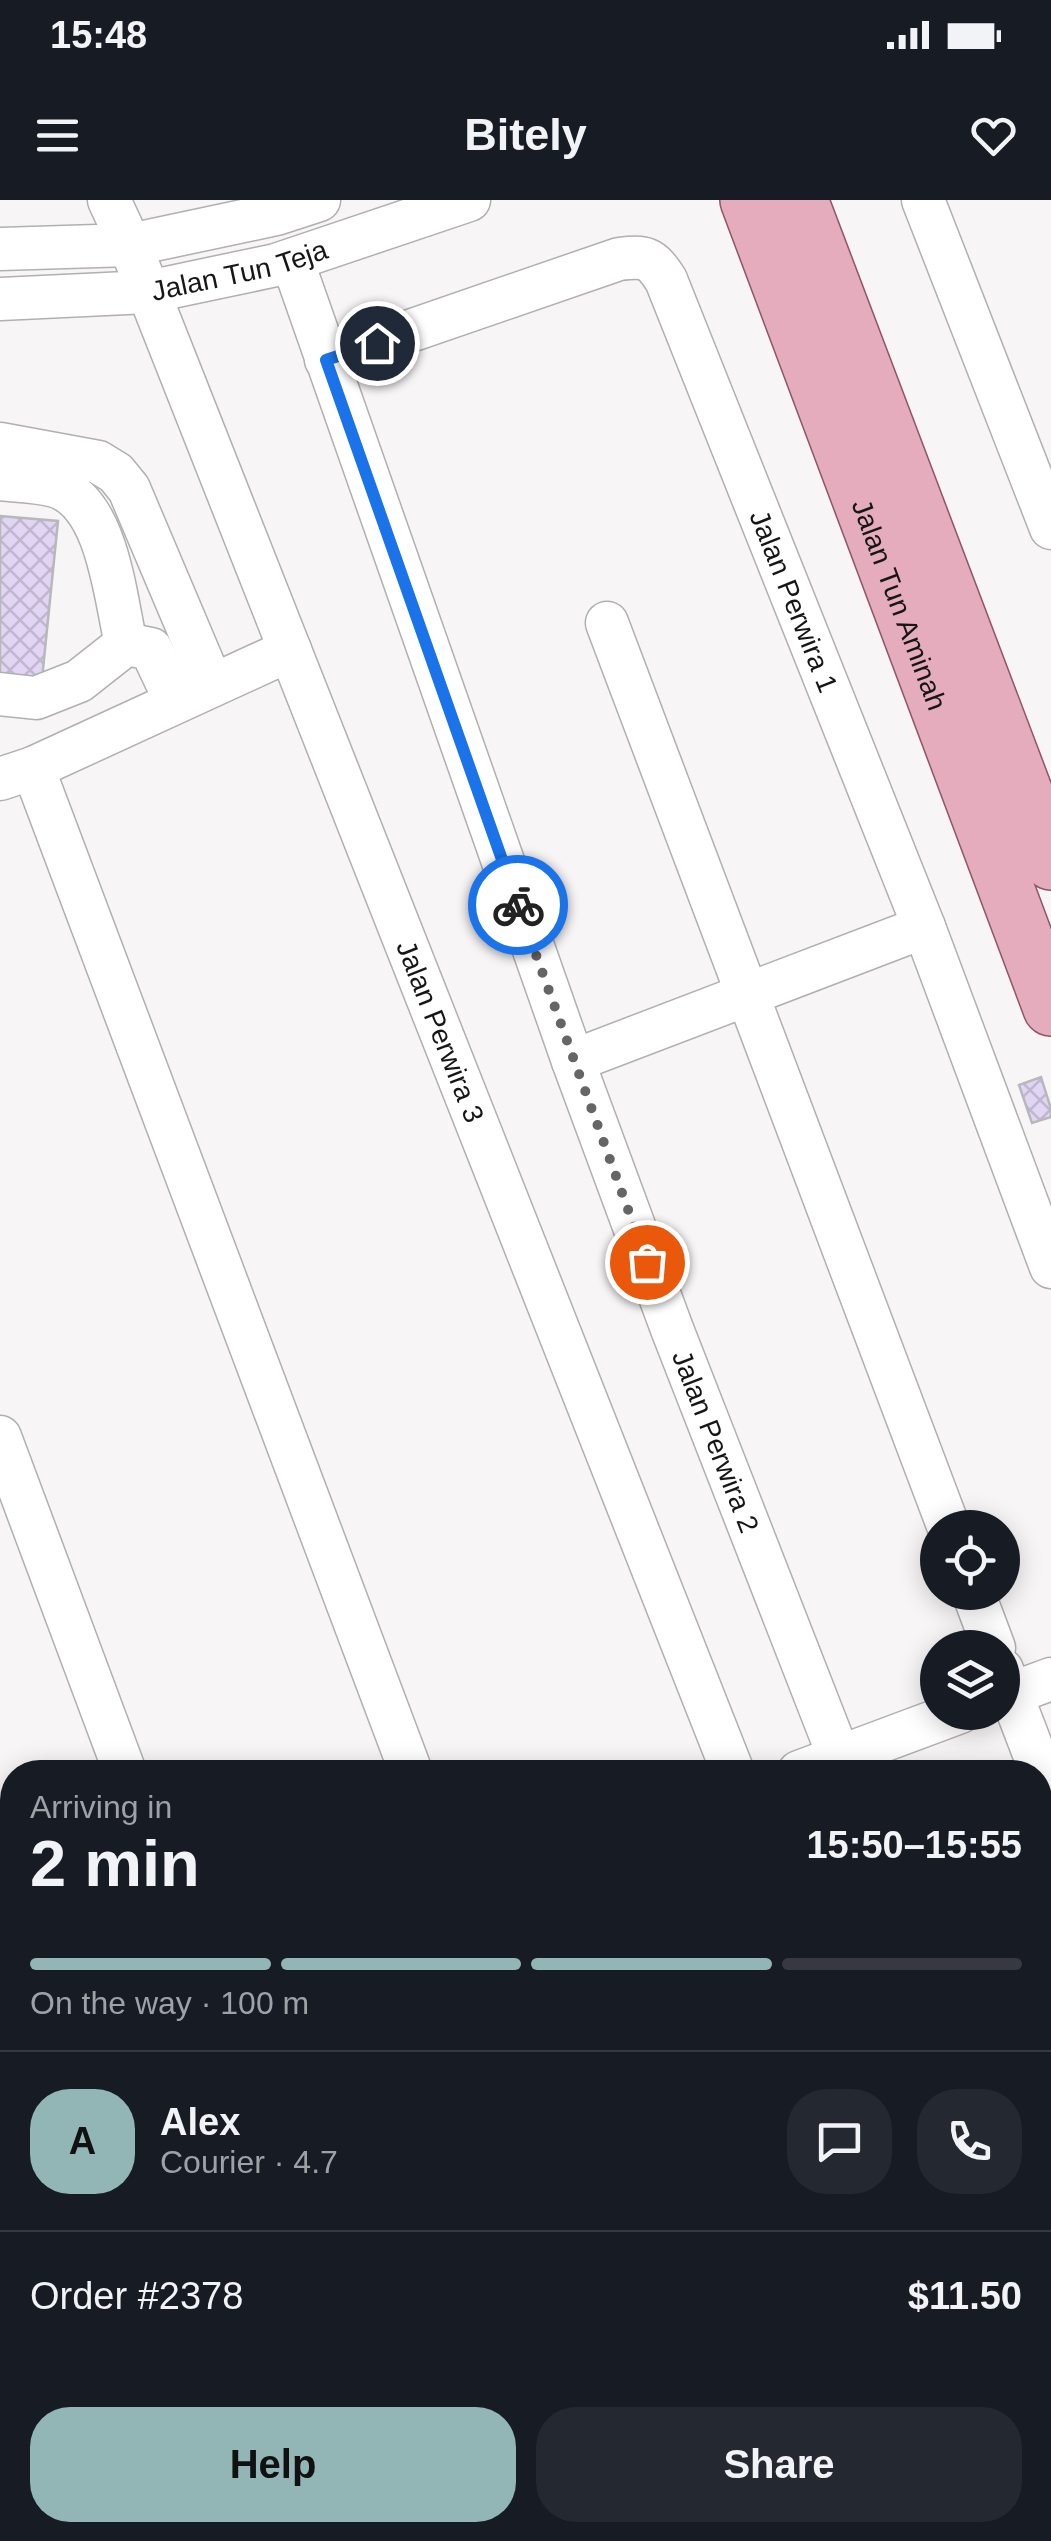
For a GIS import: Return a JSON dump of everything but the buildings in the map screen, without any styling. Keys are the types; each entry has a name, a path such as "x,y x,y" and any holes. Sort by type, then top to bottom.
{"main road":[{"path":"706,200 719,210 796,330"},
{"name":"Jalan Tun Aminah","path":"748,200 1051,1008"},
{"name":"Jalan Tun Aminah","path":"800,200 1051,862"},
{"path":"825,200 830,283"}],"street":[{"name":"Jalan Perwira 3","path":"109,200 728,1760"},
{"name":"Jalan Tun Teja","path":"0,249 130,245 276,214 319,200"},
{"name":"Jalan Tun Teja","path":"0,299 148,292 303,256 469,200"},
{"path":"923,200 1051,528"},
{"name":"Jalan Perwira 2","path":"303,256 574,1061 672,1330 840,1760"},
{"name":"Jalan Perwira 1","path":"339,356 620,259 642,256 656,264 674,299 924,927 1051,1267"},
{"path":"0,444 98,462 116,472 129,489 194,694"},
{"path":"0,479 57,486 85,505 101,533 126,644"},
{"path":"607,623 942,1510"},
{"path":"0,694 36,698 79,681 126,644 151,649 194,694"},
{"path":"290,650 16,774 406,1760"},
{"path":"574,1061 924,927"},
{"path":"0,1437 121,1760"},
{"path":"1020,1684 1051,1678"},
{"path":"1020,1723 1035,1760"},
{"path":"853,1760 920,1730"}],"way so far":[{"path":"518,905 647,1262"}],"route":[{"path":"377,343 326,360 518,905"}]}
